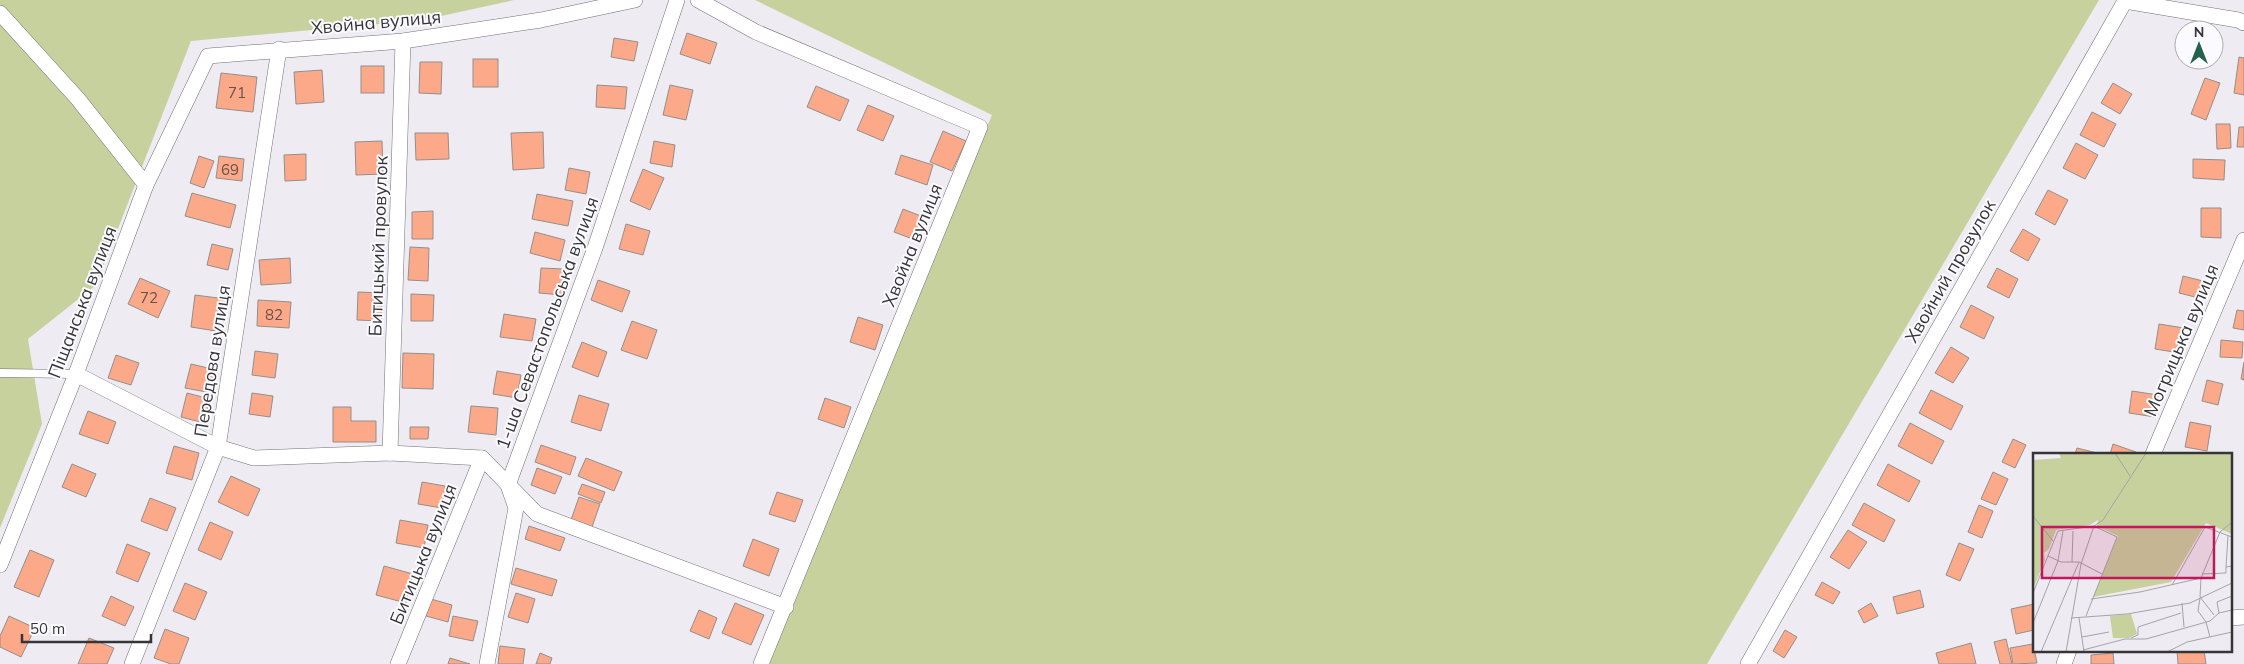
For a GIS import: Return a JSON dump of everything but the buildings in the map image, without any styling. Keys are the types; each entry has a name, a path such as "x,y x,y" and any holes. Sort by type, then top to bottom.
{"street":[{"name":"Хвойна вулиця","path":"208,56 279,49 403,41 541,20 636,0"},
{"name":"1-ша Севастопольська вулиця","path":"508,485 595,248 677,0"},
{"name":"Хвойна вулиця","path":"698,0 756,32 980,127 786,607 761,664"},
{"name":"Хвойний провулок","path":"1748,664 2125,1 2238,20 2244,23"},
{"path":"0,13 78,100 146,185"},
{"name":"Битицький провулок","path":"390,453 403,41"},
{"name":"Передова вулиця","path":"132,664 218,447 279,49"},
{"name":"Піщанська вулиця","path":"0,565 76,374 146,185 208,56"},
{"name":"Могрицька вулиця","path":"2153,453 2244,240"},
{"path":"76,374 218,447 254,458 390,453 482,458 537,514 786,607"},
{"name":"Битицька вулиця","path":"398,664 482,458"},
{"path":"487,664 516,508 508,485"}],"lane":[{"path":"0,373 76,374"}],"green space":[{"path":"0,0 514,0 423,20 191,41 96,285 28,339 42,424 0,528"},
{"path":"755,0 2099,0 1707,664 769,664 992,115"}]}
